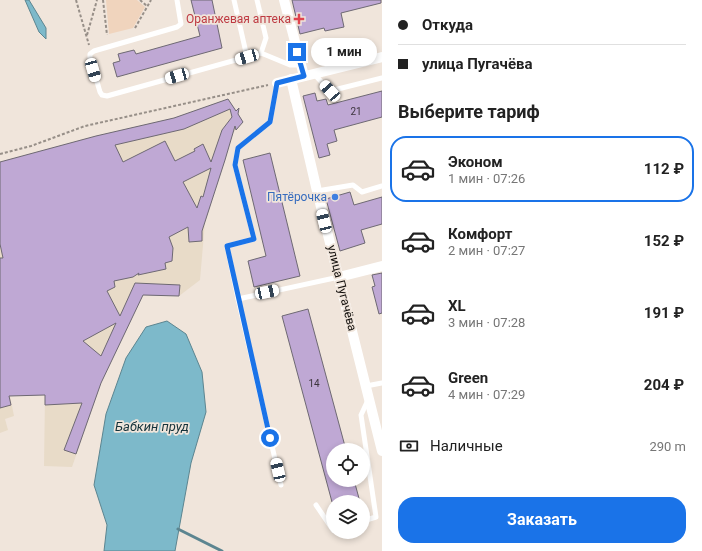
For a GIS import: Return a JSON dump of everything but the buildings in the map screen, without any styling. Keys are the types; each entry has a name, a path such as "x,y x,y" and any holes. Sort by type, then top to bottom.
{"street":[{"path":"284,0 304,76"},
{"path":"277,83 382,56"},
{"name":"улица Пугачёва","path":"291,79 317,191 382,451"},
{"path":"339,277 382,266"}],"lane":[{"path":"177,0 182,20 181,24 177,27 91,53 90,58 102,95 107,96 261,53 290,65 301,65"},
{"path":"234,0 247,57"},
{"path":"258,0 266,38 261,53"},
{"path":"314,74 330,91 382,78"},
{"path":"277,83 270,122 238,148 235,165 254,239 227,246 281,485"},
{"path":"317,191 353,185 362,192 382,186"},
{"path":"238,299 339,277"},
{"path":"366,386 382,383"},
{"path":"369,398 361,415 376,517 370,519"},
{"path":"316,505 326,520"}],"path":[{"path":"76,0 91,53"},
{"path":"86,36 97,0"},
{"path":"103,0 107,36"},
{"path":"140,0 147,6"},
{"path":"135,28 151,0"},
{"path":"0,154 30,146 85,126 277,83"}],"shaded area":[{"path":"106,0 137,0 145,7 133,28 109,34"},
{"path":"228,99 243,122 232,134 205,222 200,280 179,296 143,295 101,383 72,467 44,466 45,395 10,396 14,416 5,419 8,430 0,433 0,162 96,136 174,118"}],"water":[{"path":"25,0 29,0 46,28 46,39 39,32"},
{"name":"Бабкин пруд","path":"167,321 186,334 202,372 206,412 191,463 175,551 104,551 107,525 94,485 106,414 126,358 146,327"}],"waterway":[{"path":"178,529 222,551"}],"place":[{"name":"Оранжевая аптека","path":"299,19"},
{"name":"Пятёрочка","path":"335,197"}],"route":[{"path":"270,438 227,246 254,239 235,165 238,148 270,122 277,83 304,76 297,52"}]}
